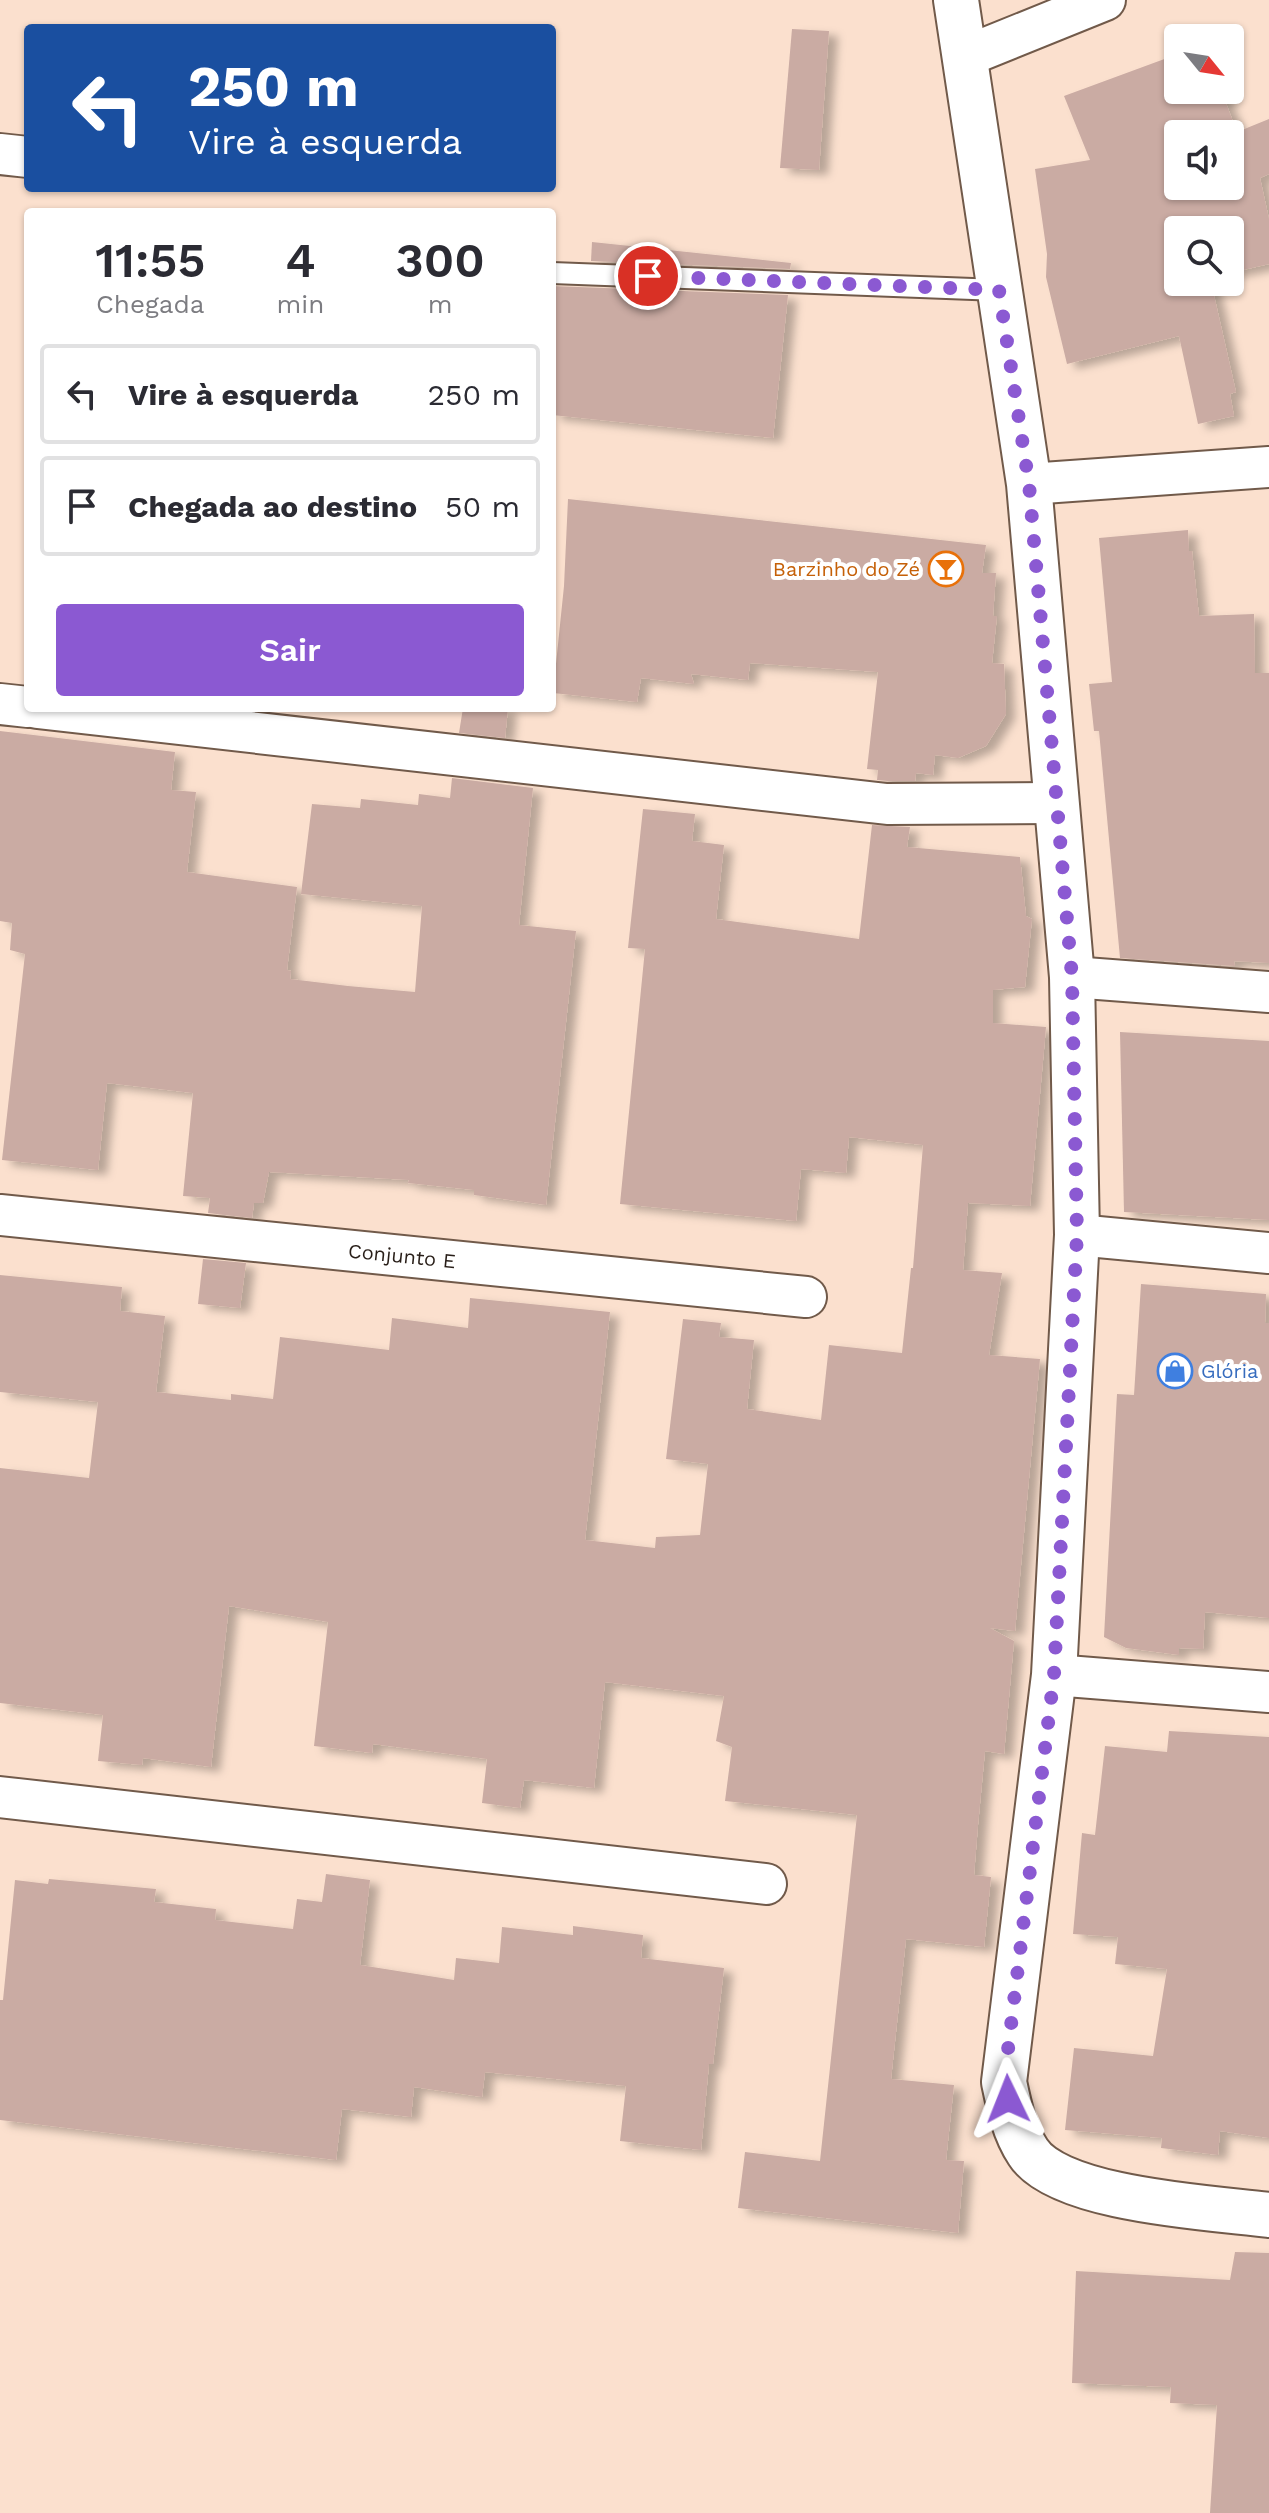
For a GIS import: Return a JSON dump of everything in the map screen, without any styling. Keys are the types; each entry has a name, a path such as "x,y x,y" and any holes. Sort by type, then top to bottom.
{"street":[{"path":"956,0 1029,484 1072,977 1077,1235 1054,1675 1004,2082 1012,2117 1029,2154 1059,2177 1112,2195 1269,2215"},
{"path":"964,57 1105,0"},
{"path":"0,154 24,157"},
{"path":"1029,484 1269,467"},
{"path":"0,704 24,707"},
{"path":"72,712 887,804 1055,803"},
{"path":"1072,977 1269,992"},
{"name":"Conjunto E","path":"0,1215 806,1297"},
{"path":"1077,1235 1269,1253"},
{"path":"1054,1675 1269,1692"},
{"path":"0,1797 766,1884"}],"lane":[{"path":"556,273 999,290"}],"building":[{"path":"792,29 829,31 819,170 780,168"},
{"path":"1164,59 1164,104 1226,104 1232,120 1164,120 1164,200 1244,200 1244,129 1269,119 1269,174 1260,178 1269,219 1269,264 1244,270 1244,216 1164,216 1164,296 1214,296 1236,392 1230,394 1234,416 1198,424 1179,336 1067,364 1046,277 1047,254 1035,169 1090,160 1064,96"},
{"path":"592,242 791,263 790,269 591,261"},
{"path":"556,286 788,295 773,438 556,415"},
{"path":"568,499 986,545 982,573 996,573 993,616 997,616 992,663 1004,664 1006,714 986,746 958,758 935,755 933,775 916,773 915,781 888,781 877,780 878,770 867,769 878,672 750,663 748,680 691,674 694,684 641,678 637,702 556,693"},
{"path":"1188,530 1199,616 1254,614 1255,673 1269,673 1269,963 1234,961 1235,966 1120,958 1099,731 1094,731 1089,684 1112,682 1099,538"},
{"path":"462,712 508,712 505,738 459,733"},
{"path":"0,731 175,752 171,790 196,792 187,872 297,887 287,970 291,971 290,979 348,986 415,992 422,906 301,894 312,804 360,808 361,799 418,805 419,794 450,798 452,778 533,788 519,925 576,931 546,1205 474,1195 474,1190 408,1183 409,1180 269,1172 263,1203 254,1203 252,1218 208,1213 210,1198 183,1196 193,1093 107,1083 98,1170 2,1160 25,954 10,950 12,923 0,921"},
{"path":"643,809 695,814 692,841 724,845 716,919 859,939 872,825 910,827 907,847 1020,857 1026,916 1032,919 1025,987 993,990 993,1023 1046,1027 1030,1206 968,1203 963,1270 1002,1273 989,1355 1040,1359 1015,1631 990,1628 1014,1641 1004,1754 985,1751 974,1875 991,1877 984,1947 906,1939 891,2079 954,2085 946,2160 964,2161 958,2233 738,2208 745,2152 820,2161 857,1815 725,1801 732,1747 716,1741 724,1696 605,1682 594,1788 524,1780 520,1808 482,1803 487,1759 373,1744 372,1753 314,1746 328,1622 229,1606 211,1767 143,1758 142,1765 98,1761 103,1715 0,1703 0,1468 89,1478 98,1402 0,1392 0,1275 122,1287 120,1311 165,1316 156,1392 231,1400 231,1394 273,1399 280,1337 389,1350 392,1318 468,1328 470,1298 610,1312 585,1540 655,1548 656,1537 700,1535 708,1464 666,1459 683,1319 721,1323 719,1337 754,1340 747,1409 821,1420 829,1345 902,1353 913,1268 923,1145 849,1137 846,1173 801,1169 796,1221 620,1204 645,949 628,948"},
{"path":"1120,1032 1269,1041 1269,1220 1124,1212"},
{"path":"203,1259 246,1263 240,1308 198,1304"},
{"path":"1141,1284 1266,1294 1265,1323 1269,1323 1269,1618 1205,1612 1203,1649 1179,1648 1179,1655 1126,1648 1104,1637 1117,1394 1134,1395"},
{"path":"1169,1731 1269,1737 1269,2138 1220,2131 1218,2155 1161,2148 1162,2138 1065,2130 1074,2048 1153,2056 1167,1969 1115,1964 1118,1937 1073,1934 1082,1833 1095,1835 1105,1746 1167,1752"},
{"path":"326,1874 370,1880 360,1965 454,1980 456,1958 499,1963 502,1927 573,1935 573,1926 643,1935 641,1958 724,1968 713,2064 709,2064 701,2150 620,2141 626,2086 485,2072 482,2097 414,2087 411,2117 342,2109 336,2160 0,2120 0,2000 3,2000 15,1880 48,1884 49,1879 156,1889 154,1902 216,1909 215,1920 293,1929 297,1899 322,1902"},
{"path":"1235,2252 1269,2253 1269,2513 1210,2513 1217,2405 1170,2403 1171,2387 1072,2383 1076,2271 1230,2280"}],"place":[{"name":"Barzinho do Zé","path":"946,569"},
{"name":"Glória","path":"1175,1371"}],"route":[{"path":"648,276 999,290 1029,484 1072,977 1077,1235 1054,1675 1004,2082 1008,2099"}]}
